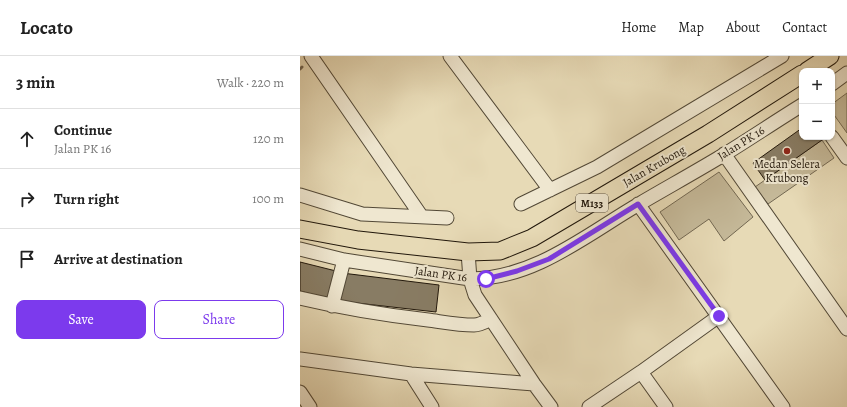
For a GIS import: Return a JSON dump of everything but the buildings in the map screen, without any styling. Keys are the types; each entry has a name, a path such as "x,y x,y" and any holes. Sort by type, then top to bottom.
{"main road":[{"path":"812,68 830,56"},
{"name":"Jalan Krubong","path":"300,229 358,240 468,252 500,251 532,238 708,134 799,76"},
{"name":"Jalan Krubong","path":"300,223 358,240"}],"street":[{"path":"311,56 422,217"},
{"path":"450,56 550,190"},
{"path":"521,204 597,168 782,56"},
{"path":"835,82 847,73"},
{"name":"Jalan PK 16","path":"300,249 344,260 470,279 486,279 517,271 549,259 638,204 724,154 799,107"},
{"path":"834,140 847,158"},
{"path":"724,154 847,329"},
{"path":"300,195 362,214 447,218"},
{"path":"638,204 784,407"},
{"path":"468,252 470,279 475,295 551,407"},
{"path":"332,306 344,260"},
{"path":"300,298 332,306 393,316 462,324 475,325 491,319"},
{"path":"589,407 719,316"},
{"path":"300,359 411,374 534,384"},
{"path":"641,372 666,407"},
{"path":"411,374 432,407"},
{"path":"300,392 310,407"}],"shaded area":[{"path":"847,93 847,133 835,116 835,102"},
{"path":"822,140 834,158 768,204 755,187"},
{"path":"719,172 753,217 724,241 709,219 679,240 660,212"}],"place":[{"name":"Medan Selera Krubong","path":"787,151"}],"route":[{"path":"486,279 517,271 549,259 638,204 719,316"}]}
